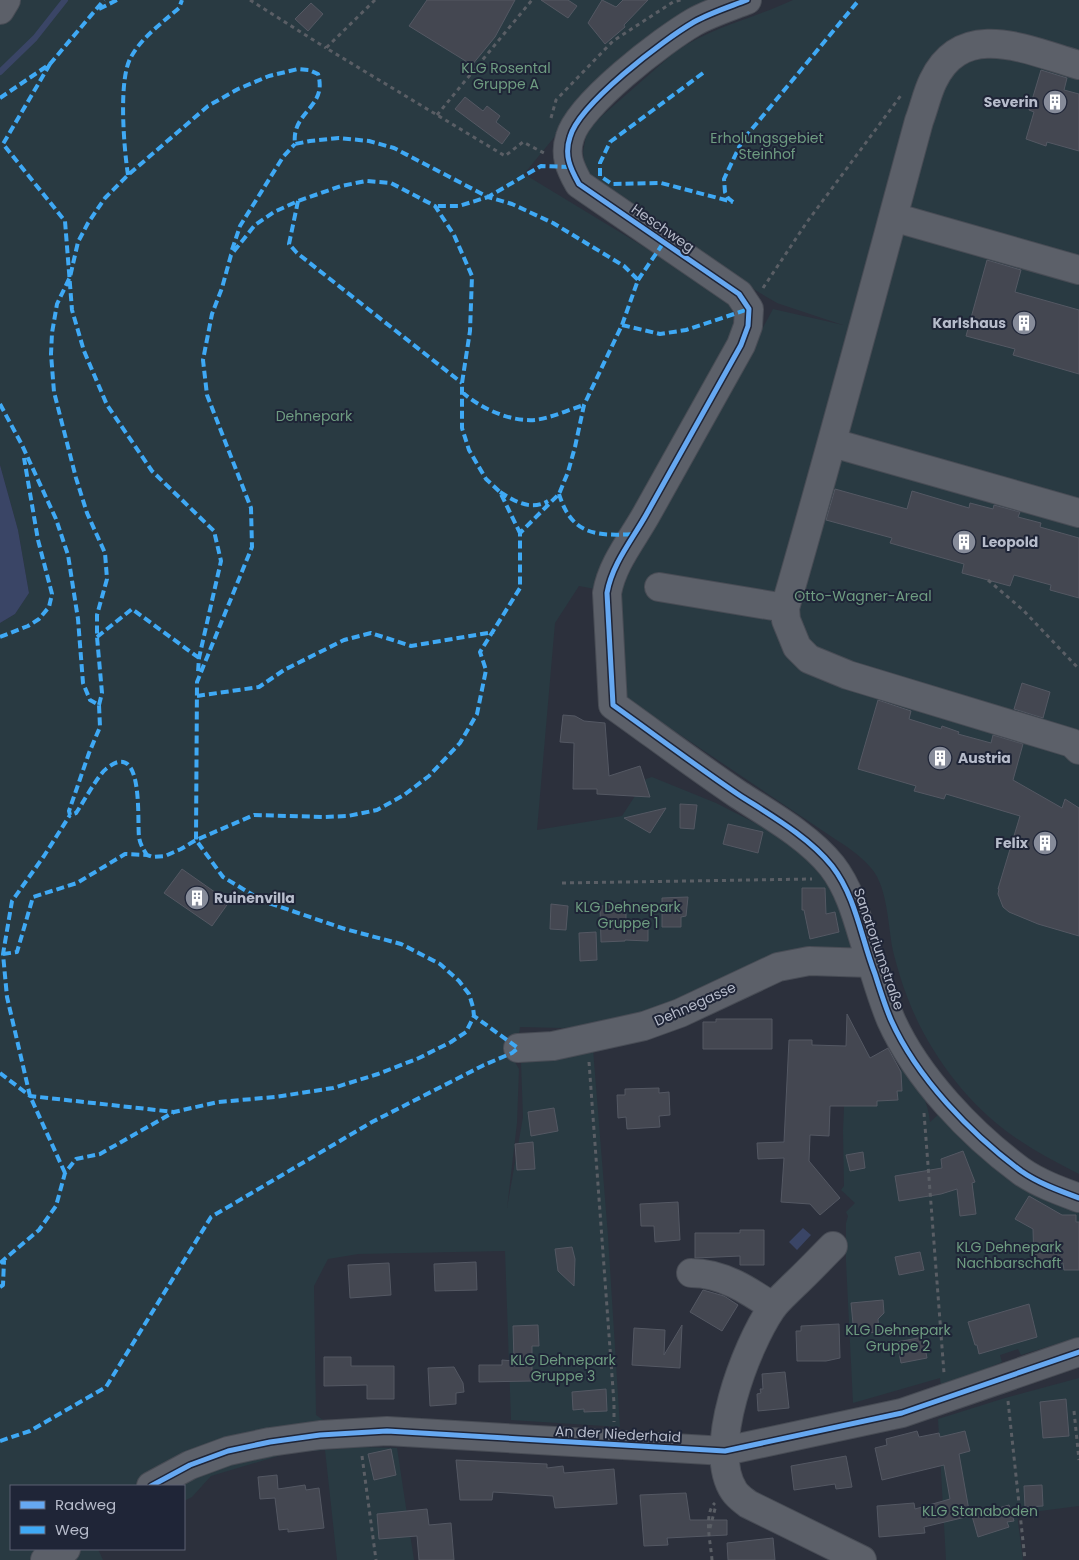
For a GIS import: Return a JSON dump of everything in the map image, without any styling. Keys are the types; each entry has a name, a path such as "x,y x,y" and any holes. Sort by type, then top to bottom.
{"street":[{"path":"0,10 6,0"},
{"name":"Heschweg","path":"747,0 695,22 668,39 600,96 588,107 573,128 569,138 568,159 579,184 739,294 749,309"},
{"path":"1079,65 996,42 972,46 953,54 933,81 919,121 852,364 833,443 785,608 786,620 797,647 809,659 848,675 1072,743 1079,750"},
{"path":"893,217 1079,270"},
{"name":"Sanatoriumstraße","path":"749,309 748,326 741,345 614,568 609,581 607,592 613,706 795,833 830,864 842,880 857,917 870,963 892,1021 910,1055 936,1089 984,1141 1023,1172 1060,1191 1079,1198"},
{"path":"833,443 1079,513"},
{"path":"658,587 785,608"},
{"name":"Dehnegasse","path":"518,1048 553,1046 644,1026 680,1013 778,966 809,962 870,963"},
{"path":"833,1246 773,1307 755,1338 734,1392 728,1419 725,1452 728,1478 738,1497 760,1510 862,1560"},
{"path":"691,1273 709,1274 728,1281 751,1292 773,1307"},
{"name":"An der Niederhaid","path":"154,1485 190,1465 228,1452 270,1442 320,1435 387,1431 725,1452 902,1414 1079,1352"},
{"path":"45,1560 64,1550"}],"path":[{"path":"250,0 505,156 522,142 541,153 568,159"},
{"path":"326,48 375,0"},
{"path":"437,115 532,0"},
{"path":"749,309 807,222 903,93"},
{"path":"988,580 1028,615 1079,669"},
{"path":"562,884 842,880"},
{"path":"589,1061 601,1206 614,1422"},
{"path":"936,1089 923,1100 945,1399"},
{"path":"1005,1378 1025,1560"},
{"path":"1074,1411 1079,1460"},
{"path":"359,1433 376,1560"},
{"path":"710,1529 716,1502 710,1510 708,1525 710,1529 712,1560"}],"green space":[{"name":"Dehnepark","path":"0,0 722,0 593,90 524,174 725,296 731,309 733,322 733,332 595,589 579,586 555,623 537,830 622,816 646,779 652,777 716,803 794,843 817,870 840,902 854,952 643,1015 600,1024 563,1028 520,1027 515,1062 519,1069 517,1123 507,1208 523,1117 521,1063 593,1049 608,1236 620,1427 511,1420 505,1251 358,1254 328,1259 314,1286 316,1415 326,1422 326,1450 361,1447 397,1448 414,1560 337,1560 325,1450 288,1453 211,1476 192,1497 185,1500 185,1485 10,1485 10,1550 98,1550 103,1560 0,1560 0,623 15,614 29,593 18,530 0,465"},
{"name":"Otto-Wagner-Areal","path":"793,0 1079,0 1079,1174 1029,1147 996,1123 964,1092 950,1075 926,1038 906,993 893,951 881,886 877,876 867,863 842,844 624,697 618,593 773,309 843,325 777,303 614,200 594,185 585,167 583,152 586,136 591,127 603,115 676,51 705,35"},
{"path":"906,1069 922,1094 930,1122 941,1112 1079,1209 1079,1337 1021,1355 1018,1349 1000,1355 1002,1362 953,1383 941,1386 940,1378 853,1403 846,1262 846,1223 848,1216 846,1212 855,1203 841,1190 844,1186 843,1131 845,1084 862,1073"},
{"name":"KLG Stanaboden","path":"1079,1378 1079,1506 1017,1514 1023,1560 946,1560 938,1419"}],"water":[{"path":"0,465 18,530 29,593 15,614 0,623"},
{"path":"803,1228 811,1235 797,1250 789,1242"}],"building":[{"path":"427,0 515,0 495,37 472,65 409,26"},
{"path":"541,0 568,0 577,6 568,18"},
{"path":"602,0 616,7 623,0 648,0 624,25 625,27 605,44 588,23"},
{"path":"311,3 323,14 308,31 295,19"},
{"name":"Severin","path":"1041,70 1067,78 1064,90 1079,94 1079,151 1047,142 1046,146 1026,139 1034,112 1029,110"},
{"path":"465,97 483,111 487,106 500,116 496,122 510,133 502,144 455,109"},
{"name":"Karlshaus","path":"987,260 1021,270 1015,292 1079,310 1079,374 1013,355 1015,349 966,336"},
{"name":"Leopold","path":"835,489 907,509 912,491 969,508 970,503 993,509 994,505 1020,512 1018,517 1041,523 1040,527 1079,538 1079,598 1050,590 1051,585 1014,575 1010,586 962,573 964,564 890,543 892,538 826,520"},
{"path":"1022,683 1050,692 1043,718 1014,709"},
{"path":"878,700 911,711 909,719 941,729 942,726 959,732 958,734 991,743 993,735 1023,744 1013,780 1062,808 1065,799 1079,808 1079,936 1038,924 1009,912 1003,907 998,889 1020,816 946,794 944,799 914,791 916,786 858,769"},
{"path":"563,715 575,716 584,721 605,723 609,776 640,766 650,797 597,794 597,789 573,789 574,743 560,742"},
{"path":"680,804 697,805 694,829 680,828"},
{"path":"666,808 650,833 624,818"},
{"path":"728,824 763,832 758,853 723,844"},
{"name":"Ruinenvilla","path":"182,869 229,902 212,926 164,893"},
{"path":"802,888 825,888 826,914 835,912 839,932 810,939 804,910 802,910"},
{"path":"688,897 686,916 681,917 681,927 662,927 662,898"},
{"path":"551,904 568,906 566,930 550,929"},
{"path":"626,905 626,920 648,921 648,941 601,942 600,906"},
{"path":"596,932 597,960 580,961 579,933"},
{"path":"847,1014 870,1058 888,1048 901,1072 902,1091 897,1091 898,1100 877,1101 877,1106 830,1106 829,1136 810,1135 809,1161 840,1198 820,1215 810,1204 781,1202 784,1158 758,1159 757,1143 784,1142 789,1040 812,1040 812,1045 846,1046"},
{"path":"716,1019 772,1019 772,1049 703,1049 703,1022 716,1022"},
{"path":"659,1088 659,1093 669,1092 670,1115 659,1116 660,1127 627,1129 626,1117 618,1118 617,1095 625,1095 625,1089"},
{"path":"554,1108 558,1131 531,1136 528,1112"},
{"path":"533,1142 535,1169 517,1170 515,1144"},
{"path":"963,1151 975,1182 972,1183 976,1214 960,1216 957,1189 941,1194 899,1201 895,1176 942,1168 941,1159"},
{"path":"863,1152 865,1168 850,1171 846,1155"},
{"path":"1029,1196 1062,1215 1076,1215 1076,1222 1079,1222 1079,1270 1064,1270 1063,1263 1034,1264 1033,1229 1015,1219"},
{"path":"678,1202 680,1240 655,1242 654,1226 641,1226 640,1204"},
{"path":"740,1230 764,1230 764,1265 740,1265 740,1256 695,1258 695,1233 740,1233"},
{"path":"572,1247 575,1259 574,1286 558,1271 555,1249"},
{"path":"920,1252 924,1270 899,1275 895,1257"},
{"path":"476,1262 477,1290 435,1291 434,1264"},
{"path":"389,1263 391,1295 350,1298 348,1265"},
{"path":"703,1290 724,1296 738,1305 722,1331 690,1312"},
{"path":"883,1300 884,1313 878,1319 879,1332 854,1334 851,1303"},
{"path":"1029,1304 1037,1337 979,1354 968,1322"},
{"path":"839,1324 840,1358 826,1361 797,1361 796,1331 801,1331 801,1326"},
{"path":"538,1325 539,1346 532,1346 532,1381 479,1382 479,1365 502,1365 502,1360 514,1361 513,1326"},
{"path":"682,1325 680,1368 632,1365 634,1328 665,1330 664,1355"},
{"path":"923,1337 927,1358 901,1363 897,1342"},
{"path":"324,1357 351,1357 351,1366 394,1366 394,1399 367,1399 367,1385 324,1386"},
{"path":"454,1367 463,1383 464,1392 456,1393 456,1404 430,1406 428,1368"},
{"path":"785,1372 789,1408 758,1411 757,1394 761,1393 760,1389 763,1389 762,1374"},
{"path":"606,1389 607,1411 584,1412 584,1409 573,1410 572,1392"},
{"path":"1066,1399 1069,1436 1043,1438 1040,1402"},
{"path":"917,1431 919,1437 939,1433 940,1437 965,1431 970,1451 959,1454 970,1516 924,1527 925,1533 879,1537 877,1506 914,1503 915,1509 950,1499 944,1465 882,1480 875,1448 887,1445 886,1439"},
{"path":"391,1449 396,1475 374,1480 368,1454"},
{"path":"846,1456 852,1487 836,1489 835,1484 794,1490 791,1466"},
{"path":"456,1460 547,1464 547,1468 563,1466 564,1473 614,1469 617,1504 555,1508 553,1496 493,1492 492,1500 460,1500"},
{"path":"277,1475 278,1489 305,1485 306,1490 319,1488 324,1528 288,1532 288,1529 279,1530 275,1498 260,1499 258,1477"},
{"path":"1042,1485 1043,1506 1025,1507 1024,1486"},
{"path":"686,1493 690,1520 727,1520 727,1535 667,1538 668,1545 644,1546 640,1495"},
{"path":"1009,1505 1014,1521 1007,1522 1009,1527 978,1537 972,1516"},
{"path":"427,1509 429,1525 451,1523 454,1560 419,1560 417,1536 379,1539 377,1514"},
{"path":"773,1538 775,1560 728,1560 727,1543"}],"waterway":[{"path":"0,72 35,38 65,0"}],"marked path":[{"path":"0,98 50,64 104,0"},
{"path":"99,9 117,0"},
{"path":"128,175 123,115 124,81 127,67 131,57 141,43 179,8 182,0"},
{"path":"733,202 725,192 724,179 742,141 859,0"},
{"path":"50,64 3,144 65,221 72,310 84,351 107,405 152,471 214,531 221,561 199,658 198,672"},
{"path":"99,705 102,693 97,615 107,579 105,553 87,513 76,478 54,392 51,354 52,333 57,304 70,277 78,242 105,198 128,175 208,106 238,89 269,76 298,69 309,70 318,74 320,85 318,95 298,124 295,133 295,144 339,138 369,141 394,148 488,197 541,166 569,167"},
{"path":"703,73 610,142 600,163 600,176 612,184 661,183 733,202"},
{"path":"232,250 240,226 283,157 295,144"},
{"path":"0,1263 39,1230 56,1206 65,1173 76,1159 100,1154 174,1112 218,1102 275,1097 333,1088 378,1074 419,1058 451,1042 466,1032 474,1016 469,994 459,981 440,964 401,944 345,929 263,901 223,877 196,840 197,682 252,547 251,508 207,395 203,360 212,314 222,288 231,255 255,225 274,212 298,201 341,186 366,181 391,183 435,206 454,235 472,276 470,331 462,383 462,428 469,450 486,479 500,492 520,533"},
{"path":"3,954 17,952 33,897 77,883 125,854 153,857 165,856 196,840 254,815 325,817 348,816 377,810 404,795 429,776 460,743 477,714 486,670 480,652 520,588 520,533 559,494 568,472 584,405 622,325 638,280 624,266 553,223 512,204 488,197 459,206 435,206"},
{"path":"298,201 289,244 297,253 462,383"},
{"path":"638,280 664,242"},
{"path":"622,325 660,334 686,330 749,309"},
{"path":"462,392 496,413 525,420 547,418 584,405"},
{"path":"0,404 22,445 56,519 68,555 78,619 83,683 90,700 99,705 100,727 69,811 70,815 76,813 106,769 118,762 127,764 133,772 136,784 139,837 147,855"},
{"path":"0,637 28,626 39,619 49,607 52,594 38,540 24,458"},
{"path":"500,492 524,504 536,505 548,501"},
{"path":"559,494 564,508 579,526 598,533 635,534"},
{"path":"97,637 132,609 199,658"},
{"path":"197,696 259,687 284,670 344,640 371,633 411,646 494,632"},
{"path":"65,1173 30,1096 7,997 3,954 12,901 70,815"},
{"path":"0,1441 30,1431 106,1387 211,1217 372,1122 484,1065 512,1053 518,1048 474,1016"},
{"path":"0,1073 30,1096 174,1112"},
{"path":"0,1287 3,1285 4,1261"}],"cycle path":[{"path":"747,0 694,22 663,43 624,74 589,108 577,123 568,144 569,161 579,184 739,294 749,309 748,326 741,345 613,572 607,593 613,705 723,784 789,827 823,855 847,891 891,1020 902,1042 930,1084 983,1140 1021,1171 1057,1190 1079,1198"},
{"path":"153,1485 190,1465 228,1451 270,1442 320,1435 387,1431 725,1451 902,1413 1079,1352"}],"place":[{"name":"Severin","path":"1055,102"},
{"name":"Karlshaus","path":"1024,323"},
{"name":"Leopold","path":"964,542"},
{"name":"Austria","path":"940,758"},
{"name":"Felix","path":"1045,843"},
{"name":"Ruinenvilla","path":"197,898"}],"park label":[{"name":"KLG Rosental Gruppe A","path":"506,76"},
{"name":"Erholungsgebiet Steinhof","path":"767,146"},
{"name":"KLG Dehnepark Gruppe 1","path":"628,916"},
{"name":"KLG Dehnepark Nachbarschaft","path":"1009,1256"},
{"name":"KLG Dehnepark Gruppe 2","path":"898,1338"},
{"name":"KLG Dehnepark Gruppe 3","path":"563,1368"}]}
